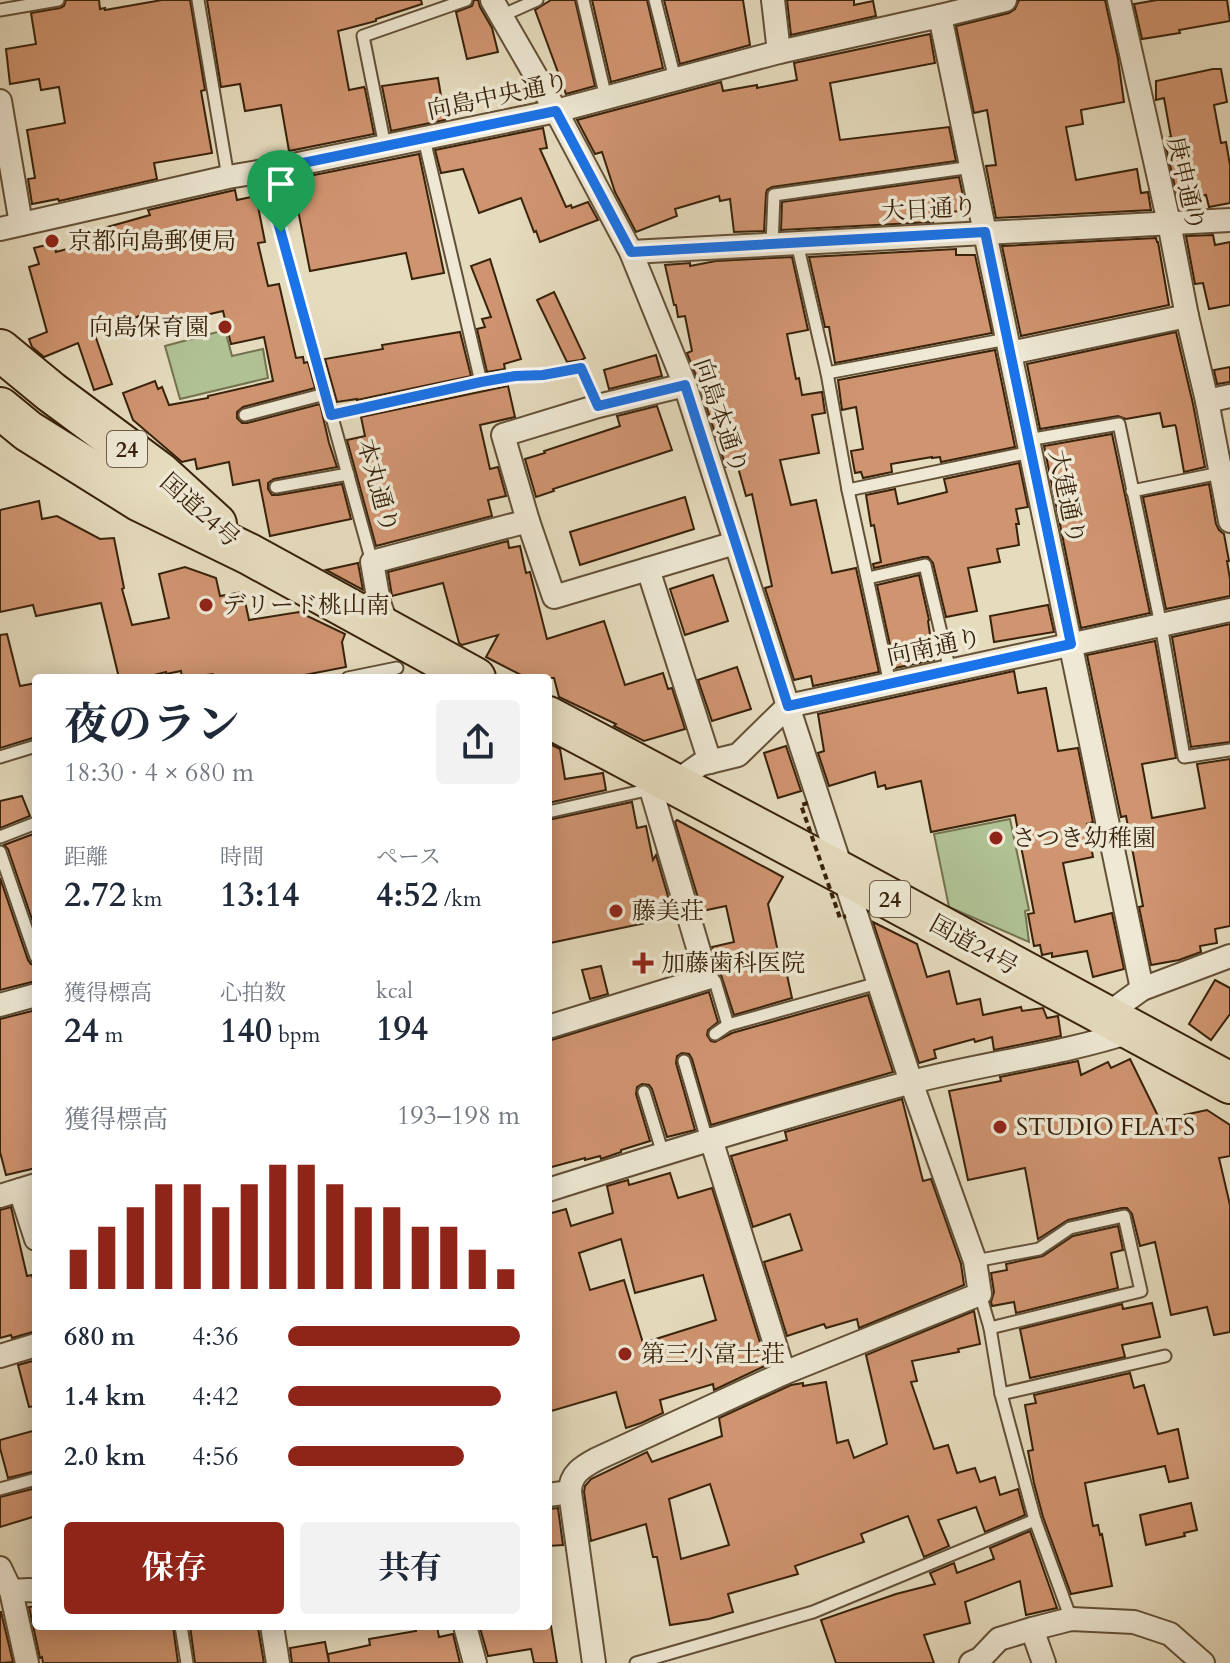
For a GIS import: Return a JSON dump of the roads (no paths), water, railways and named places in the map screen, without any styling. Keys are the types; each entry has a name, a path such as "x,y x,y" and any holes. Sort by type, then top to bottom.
{"highway":[{"name":"国道24号","path":"0,350 160,473 249,554"},
{"name":"国道24号","path":"0,379 69,432 249,554 391,641 466,674"},
{"name":"国道24号","path":"0,408 28,431 140,501 249,554"},
{"name":"国道24号","path":"0,435 87,495 249,554"},
{"name":"国道24号","path":"552,719 661,782 842,873 1230,1083"}],"street":[{"path":"773,0 779,52"},
{"name":"向島中央通り","path":"11,226 228,177 556,111 779,52 1005,0"},
{"name":"庚申通り","path":"1119,0 1207,401 1230,521"},
{"name":"向島本通り","path":"496,8 556,111 631,252 685,385 878,983 975,1261 980,1294"},
{"name":"大建通り","path":"940,16 1142,989"},
{"path":"0,101 11,226"},
{"name":"大日通り","path":"631,252 1230,220"},
{"path":"1009,346 1187,316"},
{"path":"685,385 598,406 503,435 528,521 554,597 735,543"},
{"path":"1207,401 1230,396"},
{"path":"372,562 528,521"},
{"name":"本丸通り","path":"372,562 379,602 391,641"},
{"path":"648,569 710,762"},
{"name":"向南通り","path":"788,706 1230,610"},
{"path":"552,1026 707,978 661,782 701,764 738,755 788,706"},
{"path":"552,1189 709,1139 911,1082 1080,1046 1119,1023 1142,989 1230,956"},
{"path":"0,1005 32,996"},
{"path":"709,1139 784,1373"},
{"path":"19,1190 32,1227"},
{"path":"594,1663 559,1494 581,1467 784,1373 980,1294"},
{"path":"0,1356 32,1346"},
{"path":"0,1568 27,1663"},
{"path":"6,1592 32,1590"},
{"path":"971,1663 980,1659 999,1639 1071,1619 1134,1622 1170,1634 1203,1663"},
{"path":"1032,1629 1044,1663"},
{"path":"273,1630 278,1663"},
{"path":"466,1630 475,1663"}],"lane":[{"path":"0,10 58,0"},
{"path":"198,0 228,177"},
{"path":"385,146 363,36 466,0"},
{"path":"496,8 537,0"},
{"path":"583,0 606,98"},
{"path":"655,0 675,79"},
{"path":"424,139 481,382"},
{"path":"772,245 774,195 972,167"},
{"name":"本丸通り","path":"264,171 372,562"},
{"path":"797,243 827,373 848,490 890,684"},
{"path":"827,373 1009,346"},
{"path":"331,415 481,382 581,368 598,406"},
{"path":"245,415 325,394"},
{"path":"848,490 1119,424 1161,625 1184,757 1230,750"},
{"path":"1132,491 1220,473"},
{"path":"276,487 348,474"},
{"path":"868,578 925,565 950,671"},
{"path":"391,641 399,673"},
{"path":"0,757 32,747"},
{"path":"552,811 661,782"},
{"path":"0,837 32,825"},
{"path":"0,852 32,945"},
{"path":"707,978 715,981 728,1025"},
{"path":"715,1034 728,1025 878,983"},
{"path":"684,1061 709,1139"},
{"path":"644,1092 663,1154"},
{"path":"975,1261 1039,1249 1070,1228 1124,1216 1141,1291 990,1328"},
{"path":"980,1294 990,1328 1001,1394 1035,1520 1071,1619"},
{"path":"1001,1394 1165,1356"},
{"path":"0,1489 32,1480"},
{"path":"636,1663 813,1612 1035,1520"},
{"path":"182,1630 187,1663"}],"place":[{"name":"京都向島郵便局","path":"52,241"},
{"name":"向島保育園","path":"225,327"},
{"name":"デリード桃山南","path":"206,605"},
{"name":"さつき幼稚園","path":"996,838"},
{"name":"藤美荘","path":"616,911"},
{"name":"加藤歯科医院","path":"643,963"},
{"name":"STUDIO FLATS","path":"1000,1127"},
{"name":"第三小富士荘","path":"625,1354"}]}
